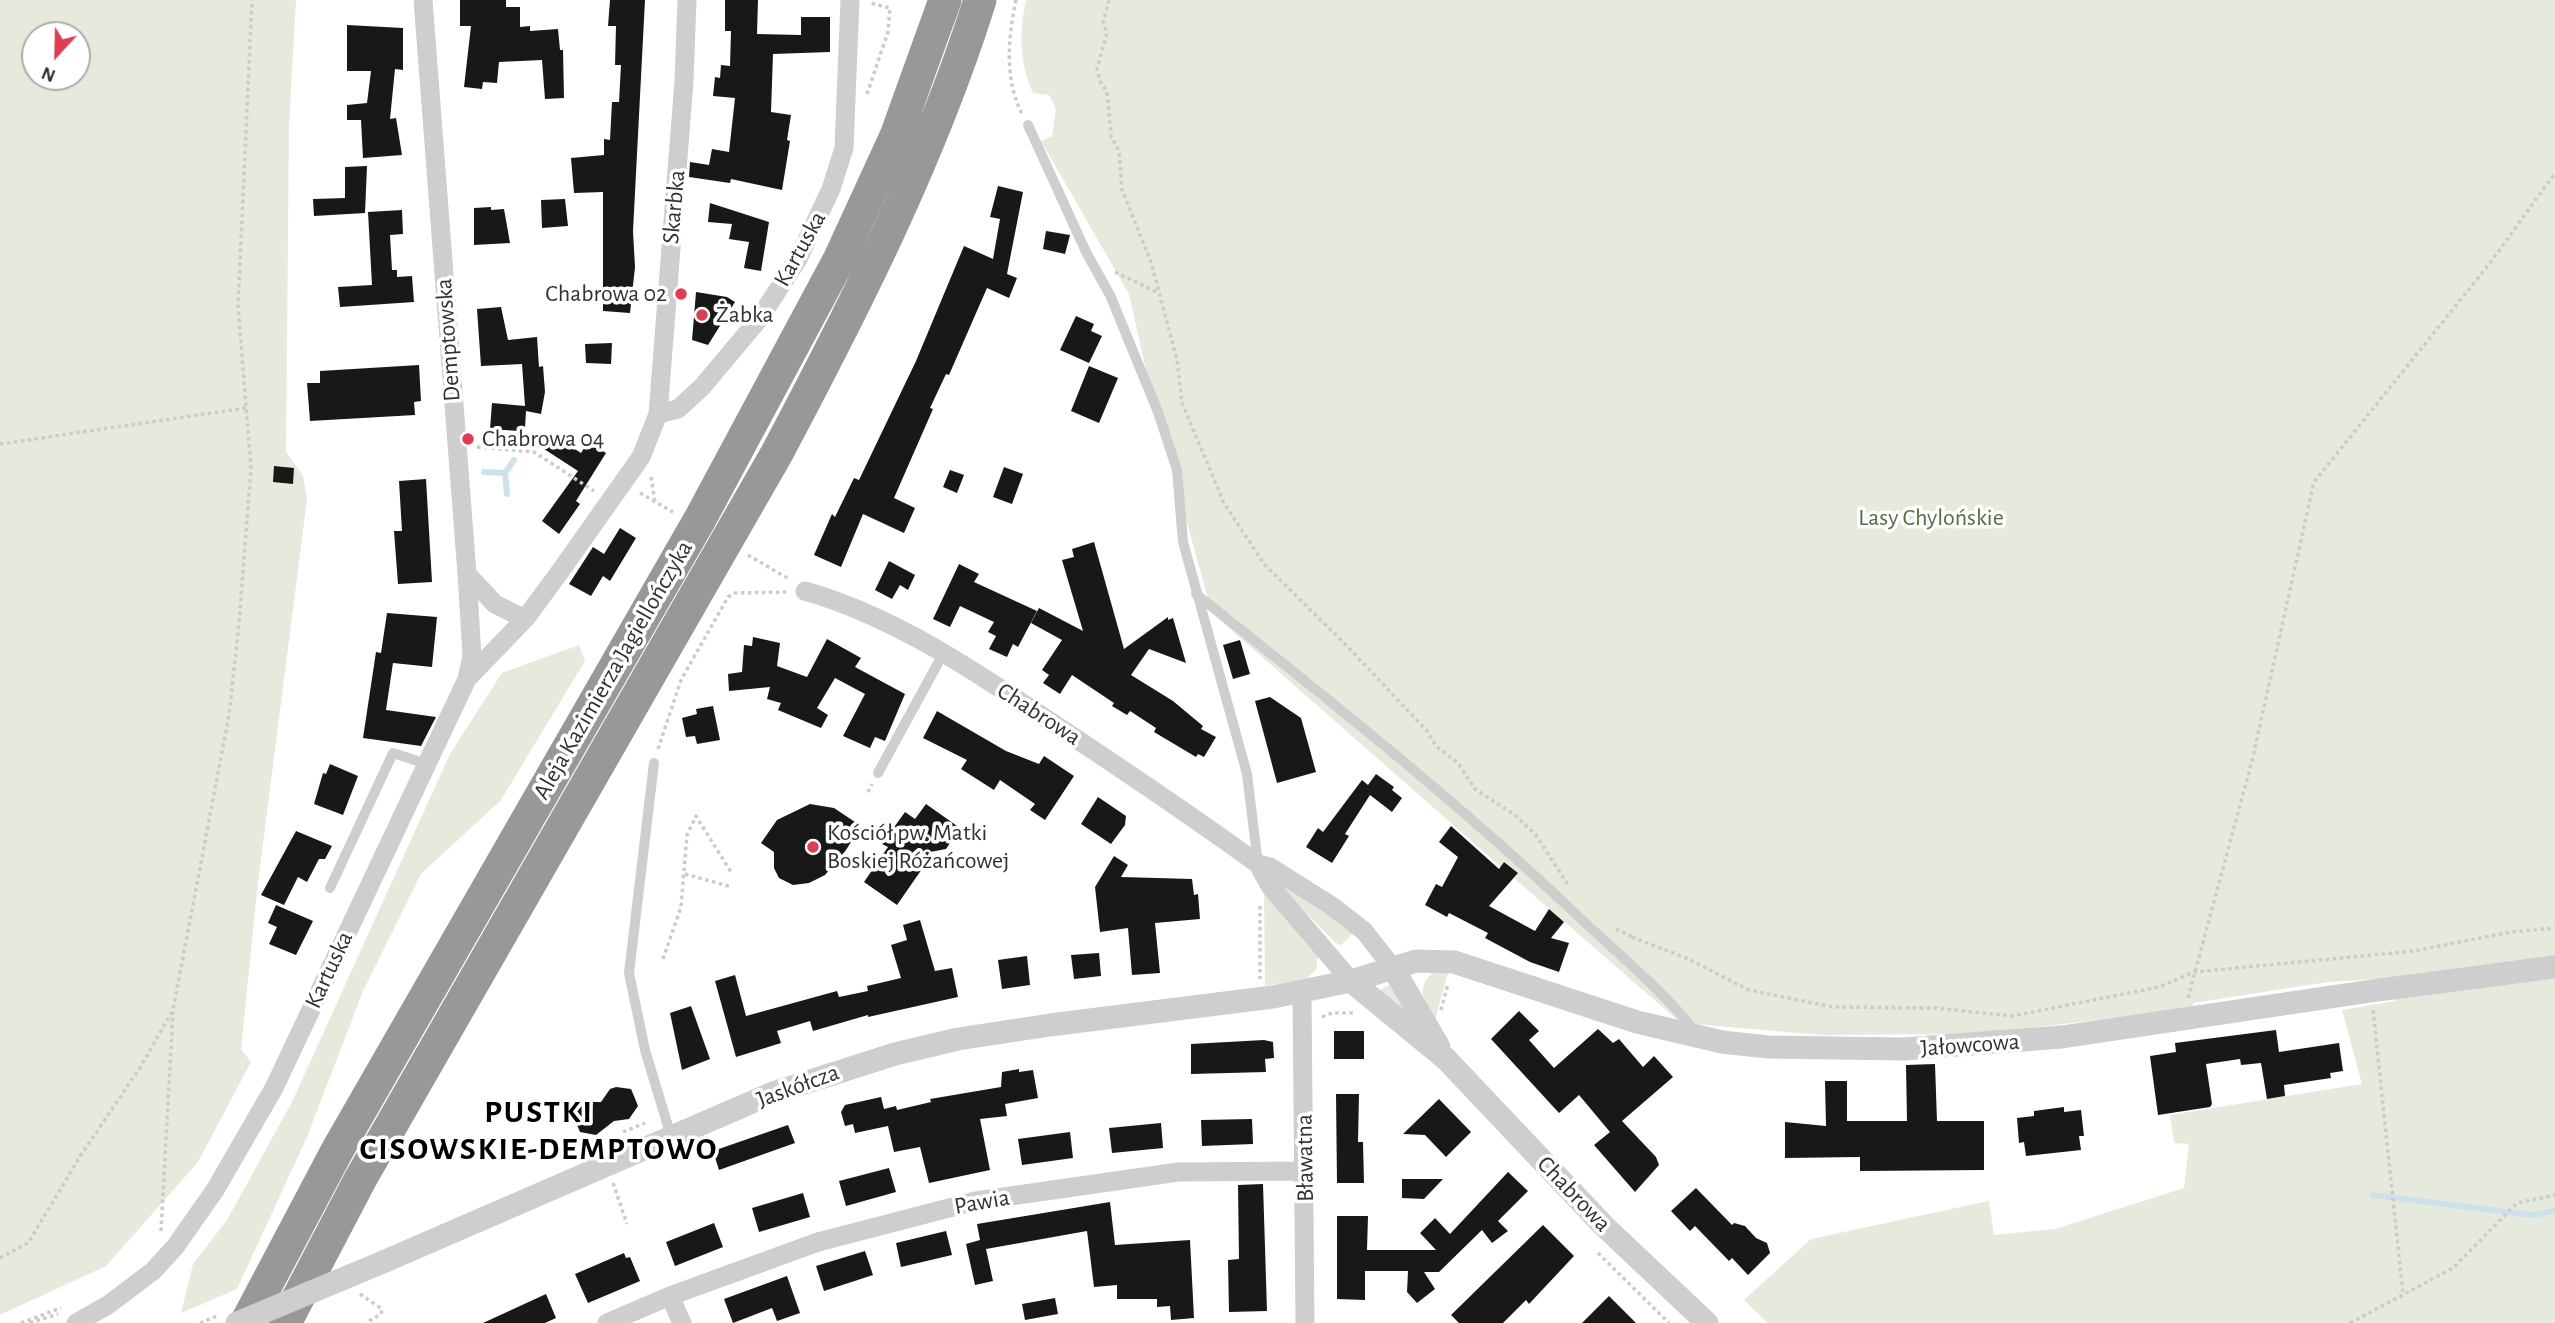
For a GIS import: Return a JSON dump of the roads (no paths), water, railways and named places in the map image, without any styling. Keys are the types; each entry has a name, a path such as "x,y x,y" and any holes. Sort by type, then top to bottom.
{"highway":[{"name":"Aleja Kazimierza Jagiellończyka","path":"246,1323 338,1149 700,519 840,258 901,125 945,0"},
{"name":"Aleja Kazimierza Jagiellończyka","path":"285,1323 361,1178 770,465 821,370 923,159 980,0"}],"street":[{"name":"Demptowska","path":"423,0 467,574 472,656 467,679"},
{"name":"Skarbka","path":"658,414 684,81 687,0"},
{"name":"Kartuska","path":"76,1323 108,1314 175,1247 242,1146 274,1088 467,679 525,619 641,457 658,414 678,409 702,387 759,319 798,259 826,201 845,148 850,1"},
{"path":"467,574 495,604 525,619"},
{"name":"Chabrowa","path":"805,591 838,600 943,654 1095,751 1258,864 1270,867 1343,914 1364,931 1393,968 1446,1059"},
{"name":"Chabrowa","path":"1258,864 1270,886 1351,981 1446,1059 1604,1226 1707,1323"},
{"name":"Jałowcowa","path":"1393,968 1429,960 1454,962 1637,1022 1700,1037 1768,1047 1904,1049 1995,1045 2182,1020 2371,990 2555,967"},
{"name":"Jaskółcza","path":"237,1323 803,1082 958,1039 1302,992 1393,968"},
{"name":"Bławatna","path":"1302,992 1306,1171 1305,1323"},
{"name":"Pawia","path":"607,1323 670,1296 818,1241 976,1201 1178,1172 1306,1171"},
{"path":"670,1296 682,1323"}],"lane":[{"path":"1028,125 1087,254 1110,295 1158,411 1177,470 1183,542 1247,774 1258,864"},
{"path":"1196,594 1385,744 1529,869 1665,994 1700,1037"},
{"path":"878,773 943,654"},
{"path":"330,888 393,753 427,764"},
{"path":"654,763 629,973 645,1050 671,1136"}],"waterway":[{"path":"507,494 505,473 514,460"},
{"path":"484,472 505,473"},
{"path":"2373,1195 2533,1215 2555,1211"}],"place":[{"name":"Chabrowa 02","path":"681,294"},
{"name":"Żabka","path":"702,315"},
{"name":"Chabrowa 04","path":"468,439"},
{"name":"Kościół pw. Matki Boskiej Różańcowej","path":"813,847"}],"district":[{"name":"PUSTKI CISOWSKIE-DEMPTOWO","path":"539,1130"}],"park label":[{"name":"Lasy Chylońskie","path":"1931,518"}]}
